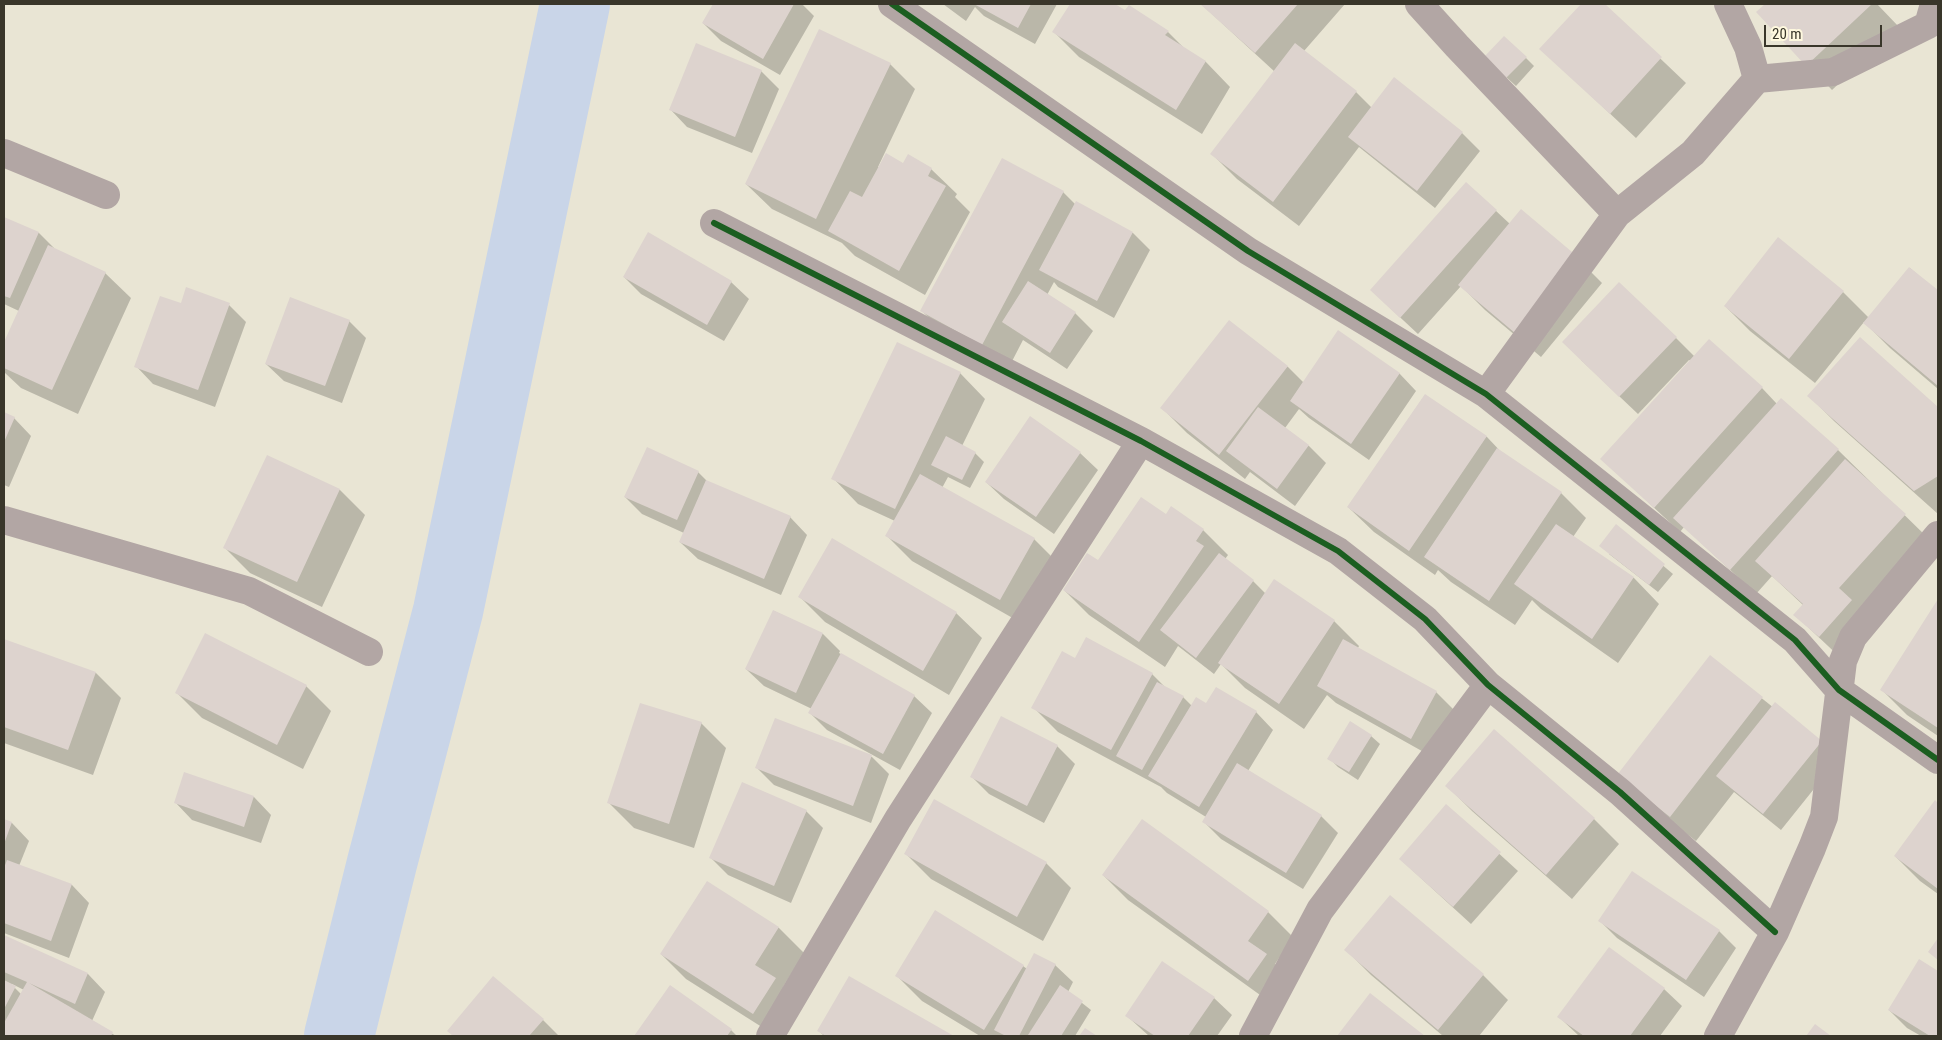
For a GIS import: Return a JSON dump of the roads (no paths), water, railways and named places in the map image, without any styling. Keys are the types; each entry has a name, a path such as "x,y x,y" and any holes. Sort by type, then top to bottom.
{"street":[{"path":"892,4 1248,251 1486,394 1795,640 1839,690 1938,760"},
{"path":"1419,4 1616,214"},
{"path":"1728,4 1748,47 1757,79"},
{"path":"1486,394 1616,214 1693,153 1757,79 1833,72 1934,19"},
{"path":"4,153 106,196"},
{"path":"714,223 1141,441 1338,551 1426,619 1488,685 1620,792 1775,932"},
{"path":"770,1036 898,819 1141,441"},
{"path":"4,520 249,591 369,652"},
{"path":"1718,1036 1775,932 1824,817 1843,661 1853,637 1938,535"},
{"path":"1253,1036 1320,910 1488,685"}],"waterway":[{"path":"339,1036 448,611 575,4"}]}
